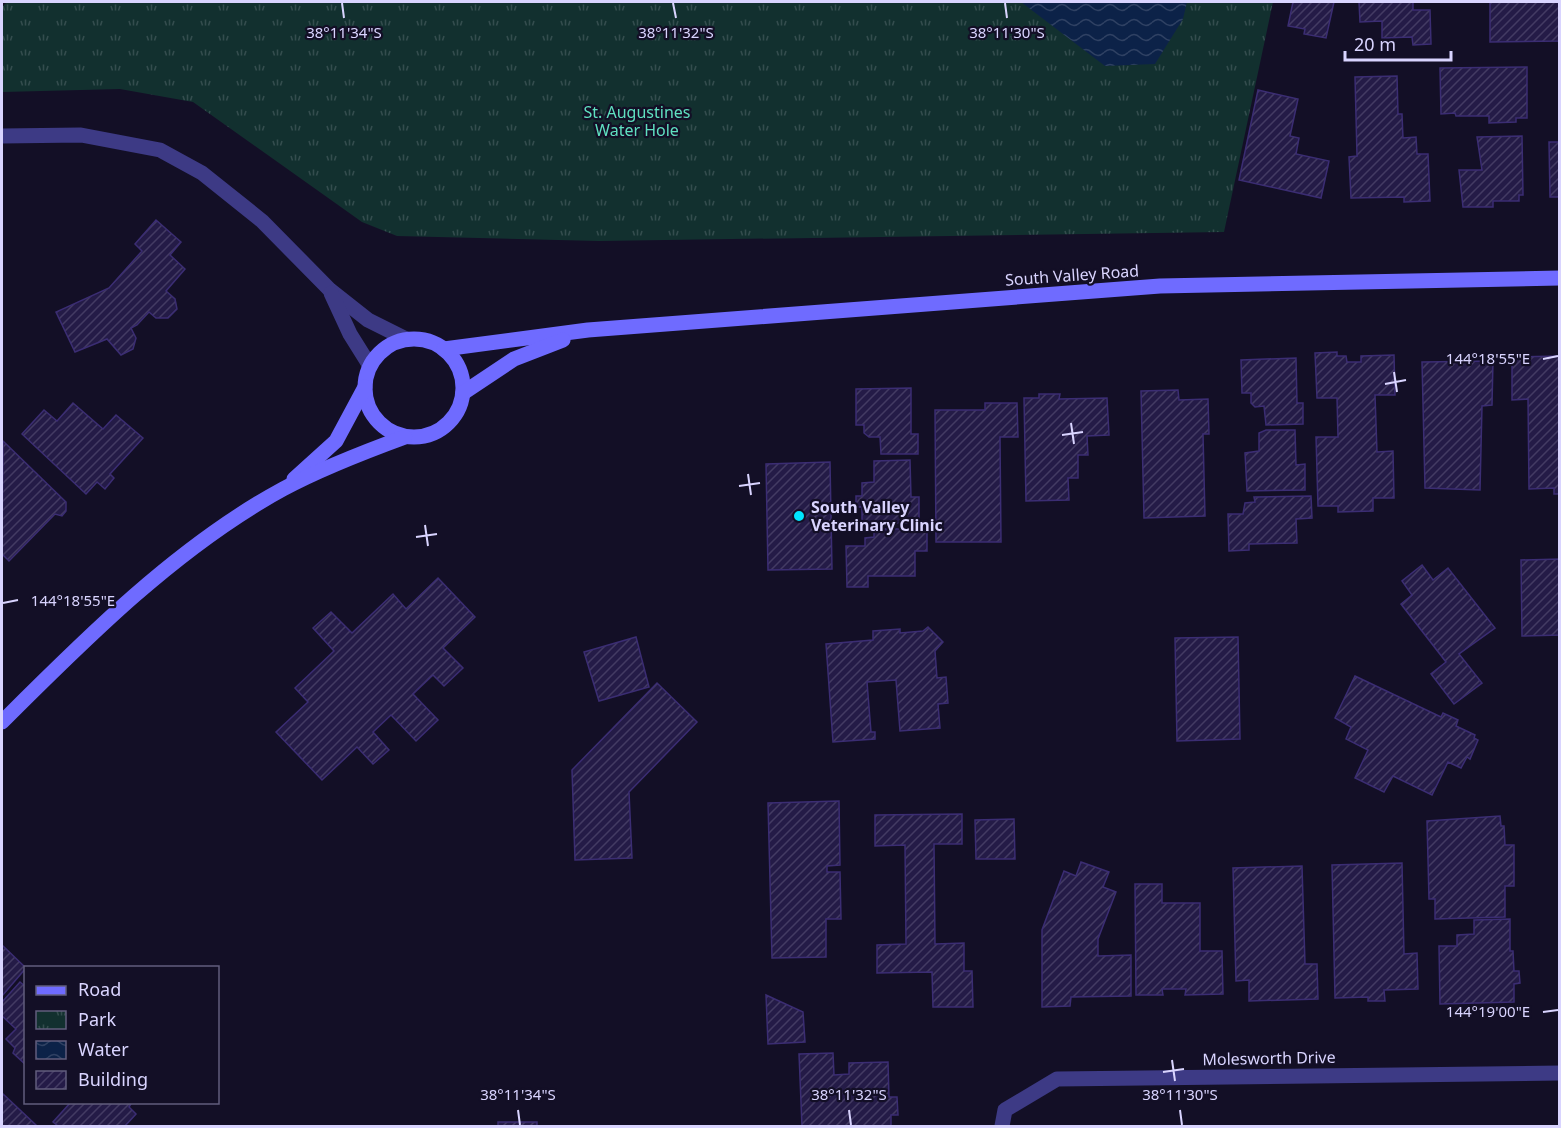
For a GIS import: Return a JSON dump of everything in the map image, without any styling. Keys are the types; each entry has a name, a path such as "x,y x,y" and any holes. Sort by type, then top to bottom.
{"main road":[{"name":"South Valley Road","path":"406,339 425,340 444,349 588,330 1160,286 1560,278"},
{"name":"South Valley Road","path":"2,722 118,611 207,538 283,489 360,453 405,437 425,437 441,430 459,408 463,393 514,359 588,330"},
{"path":"370,366 379,353 391,344 406,339"},
{"path":"444,349 459,367 463,393"},
{"name":"South Valley Road","path":"283,489 336,441 365,387 370,366"},
{"path":"365,387 368,406 378,422 390,432 405,437"}],"street":[{"path":"2,136 81,135 160,150 202,173 262,221 330,290 368,320 406,339"},
{"path":"330,290 350,334 370,366"},
{"name":"Molesworth Drive","path":"1002,1126 1005,1110 1057,1079 1560,1073"}],"green space":[{"name":"St. Augustines Water Hole","path":"7,2 1273,2 1224,232 599,241 397,236 362,222 193,102 120,89 2,92 2,7"}],"water":[{"path":"1021,2 1187,2 1183,19 1155,64 1105,66"}],"building":[{"path":"1293,2 1334,2 1326,38 1304,34 1305,29 1288,26"},
{"path":"1359,2 1413,2 1413,10 1430,10 1431,44 1413,45 1412,37 1382,38 1382,21 1360,22"},
{"path":"1490,2 1560,2 1560,41 1490,42"},
{"path":"1527,67 1527,118 1516,118 1516,122 1489,123 1489,116 1441,114 1440,68"},
{"path":"1397,76 1398,114 1402,114 1403,138 1416,137 1417,154 1428,154 1430,201 1404,202 1404,197 1351,198 1349,157 1357,156 1355,77"},
{"path":"1258,90 1298,99 1290,136 1299,138 1296,154 1329,161 1321,198 1239,180"},
{"path":"1522,136 1523,195 1519,195 1519,201 1493,201 1493,207 1463,207 1459,170 1482,170 1477,137"},
{"path":"1549,142 1560,142 1560,197 1550,197"},
{"path":"156,220 181,242 170,255 185,269 166,291 175,299 177,309 168,318 156,318 149,312 131,328 136,338 133,349 121,355 107,339 75,352 56,312 109,288 142,251 135,244"},
{"path":"1337,352 1337,356 1346,356 1347,362 1361,362 1361,356 1394,355 1395,395 1375,395 1377,452 1393,451 1394,498 1373,498 1373,511 1338,512 1338,506 1318,506 1316,437 1338,437 1337,398 1317,398 1315,353"},
{"path":"1560,356 1560,494 1554,494 1554,488 1529,489 1528,399 1512,400 1512,362 1515,362 1515,357"},
{"path":"1296,358 1297,403 1303,403 1303,424 1266,425 1264,406 1255,407 1251,403 1251,393 1242,393 1241,360"},
{"path":"1493,361 1492,405 1482,406 1480,490 1425,488 1422,362"},
{"path":"911,388 911,434 918,434 918,454 881,454 880,437 869,437 864,433 864,425 856,425 856,389"},
{"path":"1178,390 1179,400 1208,399 1209,434 1203,434 1205,516 1144,518 1141,391"},
{"path":"1039,394 1060,394 1059,399 1107,398 1109,435 1087,436 1088,455 1078,455 1078,478 1068,478 1069,500 1026,501 1024,398 1039,398"},
{"path":"73,403 103,429 116,415 143,438 110,474 114,478 105,489 97,482 86,494 22,434 44,410 57,421"},
{"path":"985,403 1017,403 1018,437 1000,437 1001,542 936,542 935,410 985,410"},
{"path":"1266,430 1295,430 1296,465 1305,464 1305,490 1247,491 1245,453 1259,451 1259,433"},
{"path":"3,441 66,502 66,511 62,516 55,514 9,561 2,554"},
{"path":"910,460 911,497 919,497 919,523 862,523 862,507 856,507 856,496 862,496 862,483 874,482 874,461"},
{"name":"South Valley Veterinary Clinic","path":"830,462 832,569 768,570 766,464"},
{"path":"1311,496 1312,518 1296,519 1297,543 1249,544 1249,550 1229,551 1228,514 1243,514 1245,503 1255,502 1254,497"},
{"path":"874,529 927,529 927,551 915,551 915,576 868,576 868,587 847,587 846,546 865,546 865,538 874,537"},
{"path":"1560,559 1560,635 1522,636 1521,560"},
{"path":"1422,565 1433,580 1448,568 1495,628 1459,654 1482,683 1454,704 1431,674 1446,662 1401,604 1412,595 1402,581"},
{"path":"438,578 475,617 443,648 463,668 444,686 433,675 413,694 438,720 416,741 391,715 373,732 389,750 373,764 357,747 322,780 276,732 308,702 295,688 334,651 313,628 331,612 352,633 393,594 406,609"},
{"path":"928,627 943,642 935,651 937,678 946,677 948,703 938,704 940,728 900,731 896,680 867,682 871,732 875,732 875,739 833,742 826,644 873,640 873,631 900,629 900,633 923,631"},
{"path":"636,637 649,687 599,701 584,652"},
{"path":"1238,637 1240,739 1177,741 1175,638"},
{"path":"1355,676 1441,717 1443,713 1458,720 1456,726 1475,735 1474,738 1478,740 1470,759 1467,757 1461,768 1448,762 1432,795 1393,776 1384,792 1355,778 1368,750 1346,739 1351,727 1335,718"},
{"path":"657,683 697,722 629,792 632,858 575,860 572,770"},
{"path":"839,801 840,865 827,866 827,872 840,872 841,919 826,919 826,957 772,958 768,803"},
{"path":"962,814 962,844 934,844 935,944 964,943 964,971 972,971 973,1007 933,1007 932,972 877,973 877,945 906,944 905,845 875,846 875,815"},
{"path":"1500,816 1501,826 1504,826 1505,845 1514,845 1514,886 1505,886 1505,917 1435,919 1435,899 1429,899 1427,821"},
{"path":"1014,819 1015,859 976,859 975,820"},
{"path":"1081,862 1109,872 1103,887 1116,892 1098,939 1098,956 1131,955 1131,996 1071,997 1070,1006 1042,1007 1042,930 1064,871 1076,876"},
{"path":"1402,863 1404,954 1417,953 1418,989 1384,990 1385,1001 1368,1001 1368,997 1335,998 1332,865"},
{"path":"1302,866 1305,964 1317,964 1318,999 1249,1001 1249,980 1236,981 1233,868"},
{"path":"1135,884 1162,884 1162,903 1200,903 1200,951 1222,951 1223,994 1185,995 1186,989 1162,989 1163,995 1136,995"},
{"path":"1510,919 1510,951 1513,951 1514,971 1519,971 1520,983 1514,984 1514,1002 1440,1004 1439,946 1457,946 1457,935 1474,934 1474,920"},
{"path":"2,945 24,966 24,970 2,996"},
{"path":"20,982 24,985 24,1063 13,1053 15,1048 6,1039 16,1029 2,1016 2,1002"},
{"path":"766,995 803,1012 805,1042 768,1044"},
{"path":"833,1053 834,1075 849,1074 849,1063 888,1062 889,1097 897,1097 898,1115 891,1115 891,1126 802,1126 799,1054"},
{"path":"2,1093 37,1126 2,1126"},
{"path":"69,1104 131,1104 129,1107 136,1114 125,1126 58,1126 53,1122"},
{"path":"498,1122 537,1122 537,1126 498,1126"}],"place":[{"name":"South Valley Veterinary Clinic","path":"799,516"}]}
